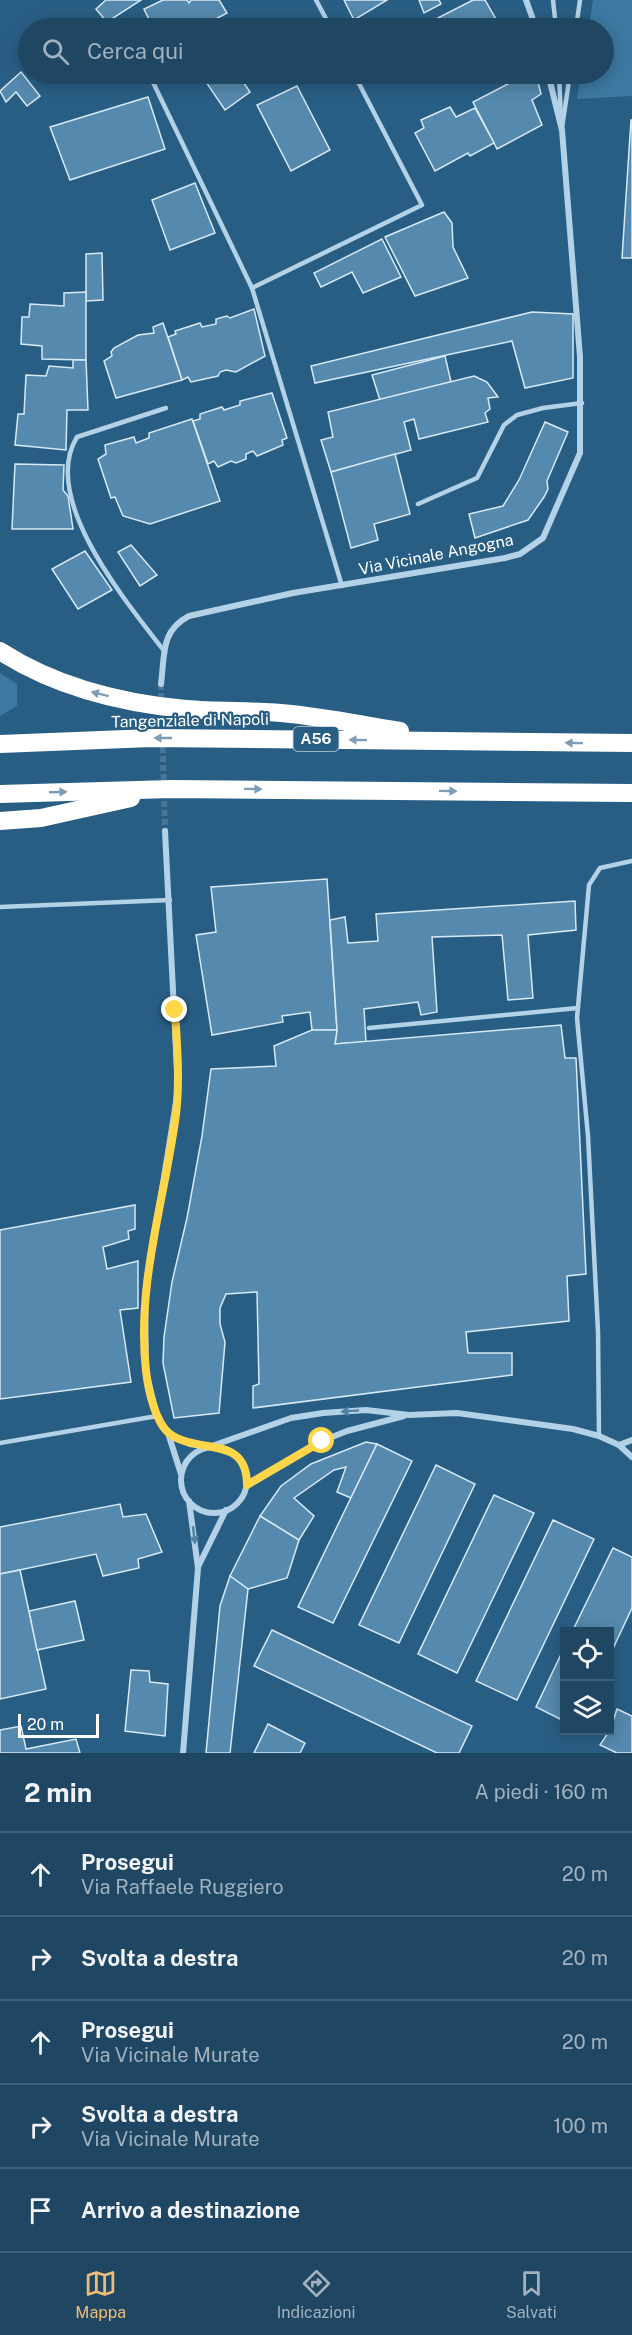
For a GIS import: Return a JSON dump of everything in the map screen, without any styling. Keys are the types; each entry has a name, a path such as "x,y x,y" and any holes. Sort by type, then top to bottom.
{"highway":[{"path":"0,651 27,669 68,686 114,698 184,709 290,714 470,742"},
{"name":"Tangenziale di Napoli","path":"0,744 151,738 632,743"},
{"path":"0,821 41,818 171,789"},
{"path":"0,794 171,789 632,794"}],"street":[{"path":"526,0 532,18"},
{"name":"Via Vicinale Angogna","path":"161,684 168,633 175,623 189,616 342,586 505,558 520,554 543,537 580,453 582,403 562,130 550,84"},
{"path":"165,831 178,1090 145,1295 146,1372 157,1416 168,1433 181,1474 182,1488 189,1502 198,1568 183,1753"},
{"path":"181,1474 191,1456 209,1447 291,1418 366,1410 409,1415 457,1413 573,1429 599,1436 619,1445 632,1456"},
{"path":"247,1485 339,1434 409,1415"},
{"path":"168,1433 190,1444 222,1447 237,1457 247,1473 247,1485 236,1505 226,1510 206,1512 189,1502"},
{"path":"619,1445 632,1440"},
{"path":"198,1568 226,1510"}],"lane":[{"path":"316,0 326,18"},
{"path":"553,0 555,18"},
{"path":"577,18 580,0"},
{"path":"154,84 252,288 342,586"},
{"path":"252,288 422,205 359,84"},
{"path":"560,84 562,130"},
{"path":"562,130 569,84"},
{"path":"418,504 477,478 504,425 517,415 543,408 582,403"},
{"path":"165,652 128,603 80,527 72,501 67,463 70,449 78,437 166,408"},
{"path":"599,1436 598,1331 578,1008 589,885 600,868 632,861"},
{"path":"0,907 170,900"},
{"path":"369,1028 578,1008"},
{"path":"0,1443 157,1416"}],"shaded area":[{"path":"593,0 632,0 632,96 577,99 579,84 614,84 614,18 590,18"},
{"path":"0,673 17,684 17,706 0,716"}],"building":[{"path":"106,0 141,0 113,18 104,18 96,9"},
{"path":"163,0 187,0 189,3 191,0 219,0 227,13 218,18 148,18 144,9"},
{"path":"344,0 387,0 357,18 353,18"},
{"path":"419,0 439,0 441,4 424,13"},
{"path":"473,0 485,0 495,18 438,18"},
{"path":"18,75 18,84 30,84 40,96 27,106 16,92 6,102 0,91"},
{"path":"207,84 245,84 250,92 225,110"},
{"path":"508,84 538,84 541,94 532,100 542,125 497,149 473,102"},
{"path":"297,86 330,150 291,171 257,105"},
{"path":"148,97 165,149 70,180 50,127"},
{"path":"450,107 456,117 475,108 494,143 470,156 468,153 435,171 415,133 424,128 421,120"},
{"path":"631,120 632,258 622,258"},
{"path":"195,183 215,233 170,250 152,200"},
{"path":"444,212 452,223 453,247 468,278 415,296 385,237"},
{"path":"382,239 401,277 363,293 352,272 321,287 314,273"},
{"path":"102,253 103,300 86,301 86,254"},
{"path":"86,292 86,360 42,359 42,346 21,344 22,317 29,317 30,304 64,306 64,293"},
{"path":"254,309 265,356 236,372 226,370 220,372 218,376 191,382 188,377 182,380 168,337 176,334 175,331 200,323 202,327 216,324 216,319 227,316 230,318"},
{"path":"532,312 573,314 573,378 525,388 512,341 315,383 311,366"},
{"path":"163,323 182,380 116,398 104,361 112,356 111,352 114,348 138,335 154,333 153,327"},
{"path":"445,356 451,382 380,400 372,375"},
{"path":"73,360 86,360 88,410 67,410 66,450 15,445 18,414 24,414 26,375 46,376 49,366 73,368"},
{"path":"474,376 487,382 498,397 488,398 490,409 485,413 488,422 419,439 414,419 404,422 411,450 331,472 321,440 333,437 328,412"},
{"path":"272,393 287,438 282,440 283,445 257,456 253,451 246,454 246,459 236,463 231,461 218,467 214,461 208,464 193,421 200,419 200,414 222,407 224,410 240,405 240,401"},
{"path":"192,419 220,501 150,524 123,516 115,497 111,498 98,459 106,454 105,445 134,437 136,443 149,438 149,433"},
{"path":"545,422 568,432 547,481 548,489 544,497 528,520 475,538 469,514 503,506 519,480"},
{"path":"395,454 410,514 374,524 378,540 351,548 331,472"},
{"path":"15,464 64,465 63,490 68,496 73,529 12,529"},
{"path":"131,545 157,575 140,586 118,552"},
{"path":"85,551 112,590 78,609 52,569"},
{"path":"327,879 337,1030 312,1030 310,1012 282,1016 283,1022 212,1035 196,935 216,932 211,887"},
{"path":"575,901 576,930 528,935 533,998 508,1000 502,935 432,937 437,1012 421,1015 418,1002 364,1009 366,1042 335,1044 337,1030 330,920 345,917 348,943 378,941 376,914"},
{"path":"561,1025 565,1058 576,1058 586,1274 567,1276 569,1321 466,1332 468,1353 512,1353 512,1375 253,1408 253,1386 259,1384 257,1292 226,1294 220,1308 220,1324 225,1342 219,1413 174,1418 163,1363 164,1337 172,1282 187,1218 202,1136 211,1069 276,1066 274,1046 312,1030 337,1030 335,1044"},
{"path":"135,1205 135,1229 128,1231 129,1239 103,1247 107,1269 138,1261 138,1308 120,1310 131,1382 0,1399 0,1230"},
{"path":"366,1442 377,1444 351,1498 337,1492 346,1467 334,1470 294,1498 314,1516 299,1540 260,1516 281,1486 311,1464"},
{"path":"377,1444 412,1461 333,1623 298,1607"},
{"path":"436,1465 475,1484 399,1643 359,1625"},
{"path":"494,1495 534,1513 457,1673 418,1654"},
{"path":"120,1504 123,1517 146,1514 162,1552 138,1559 139,1568 103,1576 96,1554 0,1574 0,1527"},
{"path":"260,1516 299,1540 287,1578 248,1589 230,1576"},
{"path":"553,1520 594,1539 517,1700 476,1681"},
{"path":"613,1548 632,1557 632,1608 614,1646 614,1627 574,1627"},
{"path":"20,1570 46,1689 0,1699 0,1574"},
{"path":"230,1576 248,1589 230,1753 206,1753 220,1606"},
{"path":"75,1601 84,1640 37,1650 29,1611"},
{"path":"272,1630 472,1726 459,1753 437,1753 254,1666"},
{"path":"560,1656 560,1719 536,1707"},
{"path":"131,1670 149,1671 150,1682 168,1684 165,1736 125,1731"},
{"path":"617,1709 632,1716 632,1753 617,1753 600,1745 607,1735 614,1735 614,1718"},
{"path":"268,1724 305,1743 300,1753 254,1753"},
{"path":"21,1726 26,1749 76,1739 80,1753 0,1753 0,1730"}],"tunnel":[{"path":"161,684 165,831"}],"route":[{"path":"175,1010 178,1062 176,1114 145,1295 146,1372 157,1416 168,1433 190,1444 222,1447 233,1453 242,1462 247,1473 247,1485 322,1441"}]}
